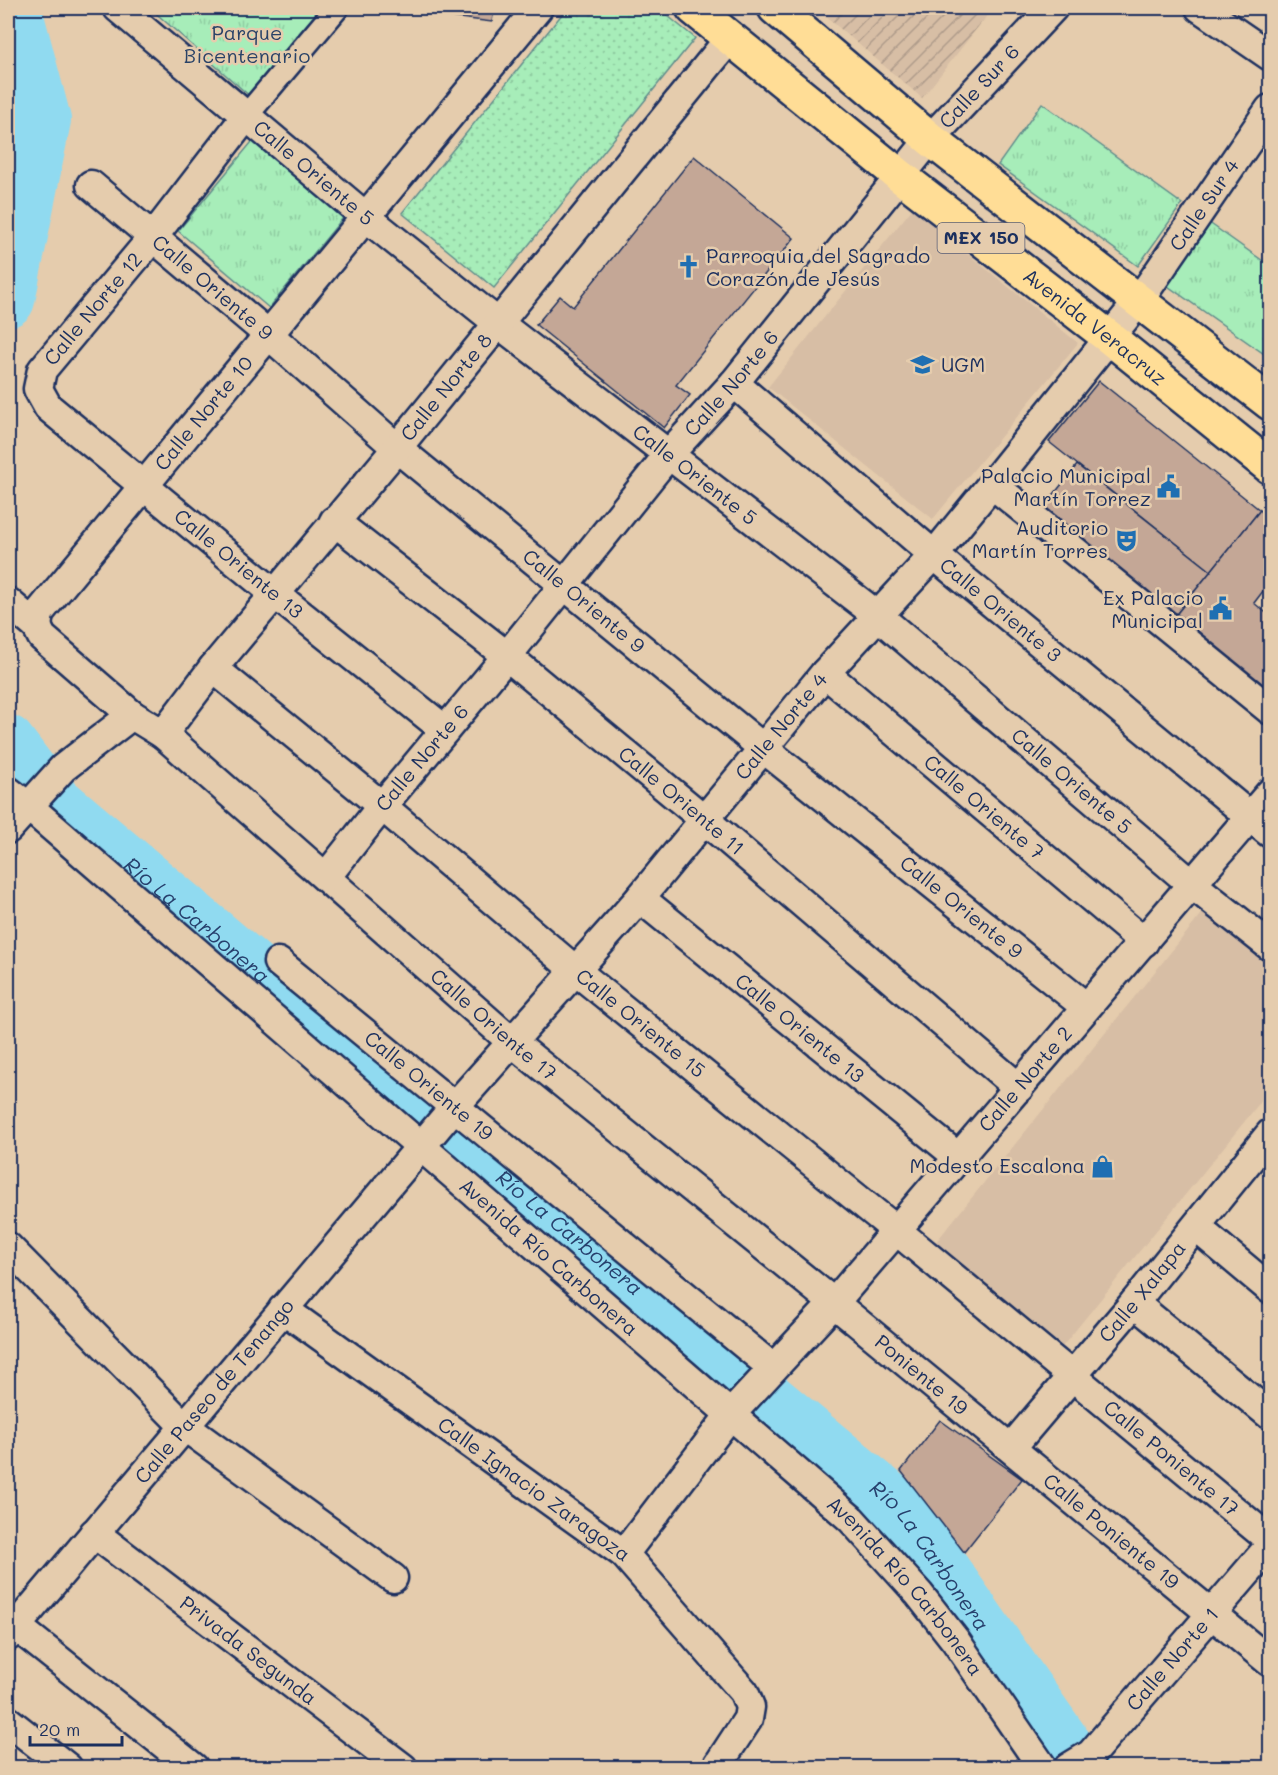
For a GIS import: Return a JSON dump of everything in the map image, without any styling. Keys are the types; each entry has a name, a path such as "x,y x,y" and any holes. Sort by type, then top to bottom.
{"main road":[{"name":"Avenida Veracruz","path":"693,8 900,176 1110,338 1270,467"},
{"name":"MEX 150","path":"775,8 930,140 1270,403"}],"street":[{"name":"Calle Oriente 5","path":"118,8 366,217 498,323 877,615 1193,885 1270,946"},
{"name":"Calle Norte 12","path":"38,389 42,370 153,237 247,115 337,8"},
{"name":"Calle Norte 10","path":"37,627 39,613 538,8"},
{"name":"Calle Sur 6","path":"930,140 1053,8"},
{"path":"1200,8 1270,56"},
{"name":"Calle Norte 8","path":"163,734 213,668 397,448 730,38"},
{"name":"Calle Sur 4","path":"1138,302 1270,109"},
{"name":"Calle Norte 6","path":"326,877 669,454 734,382 930,140"},
{"name":"Calle Oriente 9","path":"91,185 270,335 397,448 763,748 1086,1008"},
{"name":"Calle Norte 4","path":"420,1146 640,897 825,673 934,555 1138,302"},
{"name":"Calle Oriente 3","path":"734,382 934,555 1260,825"},
{"name":"Calle Oriente 13","path":"38,389 48,407 274,594 445,730"},
{"path":"992,484 1270,710"},
{"name":"Calle Oriente 11","path":"334,521 507,656 705,820 1019,1088"},
{"path":"8,602 37,627 42,637 132,715 18,799 8,829"},
{"name":"Calle Oriente 15","path":"213,668 382,806 576,971 1072,1376"},
{"name":"Calle Oriente 7","path":"825,673 1144,942"},
{"name":"Calle Oriente 17","path":"132,715 163,734 512,1042 834,1303"},
{"name":"Calle Norte 2","path":"624,1554 730,1415 834,1303 1193,885 1260,825 1270,794"},
{"name":"Avenida Río Carbonera","path":"18,799 851,1519 919,1594 989,1687 1043,1767"},
{"name":"Calle Oriente 13","path":"640,897 958,1157"},
{"name":"Calle Oriente 19","path":"278,962 454,1106 767,1374"},
{"name":"Calle Paseo de Tenango","path":"10,1633 420,1146"},
{"name":"Calle Xalapa","path":"1011,1448 1267,1146"},
{"path":"1196,1227 1270,1289"},
{"path":"8,1247 184,1426 393,1578"},
{"name":"Poniente 19","path":"834,1303 1011,1448"},
{"path":"1134,1303 1270,1415"},
{"name":"Calle Ignacio Zaragoza","path":"283,1309 624,1554 744,1692 750,1707 748,1719 716,1767"},
{"name":"Calle Poniente 17","path":"1072,1376 1270,1540"},
{"name":"Calle Poniente 19","path":"1011,1448 1270,1662"},
{"name":"Privada Segunda","path":"94,1533 403,1767"},
{"name":"Calle Norte 1","path":"1080,1760 1212,1615 1270,1546"},
{"path":"10,1633 194,1767"},
{"path":"8,1721 68,1767"}],"shaded area":[{"path":"816,8 993,8 922,98"},
{"name":"UGM","path":"912,209 1078,343 933,519 768,387"},
{"name":"Modesto Escalona","path":"1209,905 1270,955 1270,1090 1062,1347 935,1243"}],"green space":[{"name":"Parque Bicentenario","path":"150,8 328,8 252,98"},
{"path":"567,8 658,8 695,38 494,288 402,213"},
{"path":"1042,103 1182,204 1138,266 998,165"},
{"path":"256,137 347,213 269,308 178,231"},
{"path":"1208,222 1270,266 1270,358 1165,284"}],"building":[{"path":"453,8 494,8 492,22 452,17"},
{"name":"Parroquia del Sagrado Corazón de Jesús","path":"694,156 794,238 676,385 690,395 664,428 536,325 560,296 573,307"},
{"name":"Palacio Municipal Martín Torrez","path":"1099,381 1260,510 1211,571 1049,442"},
{"name":"Auditorio Martín Torres","path":"1077,465 1211,571 1174,617 1043,508"},
{"name":"Ex Palacio Municipal","path":"1260,510 1270,519 1270,582 1254,603 1270,616 1270,695 1174,617"},
{"path":"940,1420 1022,1479 964,1552 901,1471"}],"waterway":[{"name":"Río La Carbonera","path":"8,300 44,120 17,17 10,8"},
{"name":"Río La Carbonera","path":"8,742 49,796 451,1135 899,1507 1081,1768"}],"place":[{"name":"Parroquia del Sagrado Corazón de Jesús","path":"688,267"},
{"name":"UGM","path":"923,365"},
{"name":"Palacio Municipal Martín Torrez","path":"1169,487"},
{"name":"Auditorio Martín Torres","path":"1126,540"},
{"name":"Ex Palacio Municipal","path":"1221,609"},
{"name":"Modesto Escalona","path":"1103,1166"}]}
